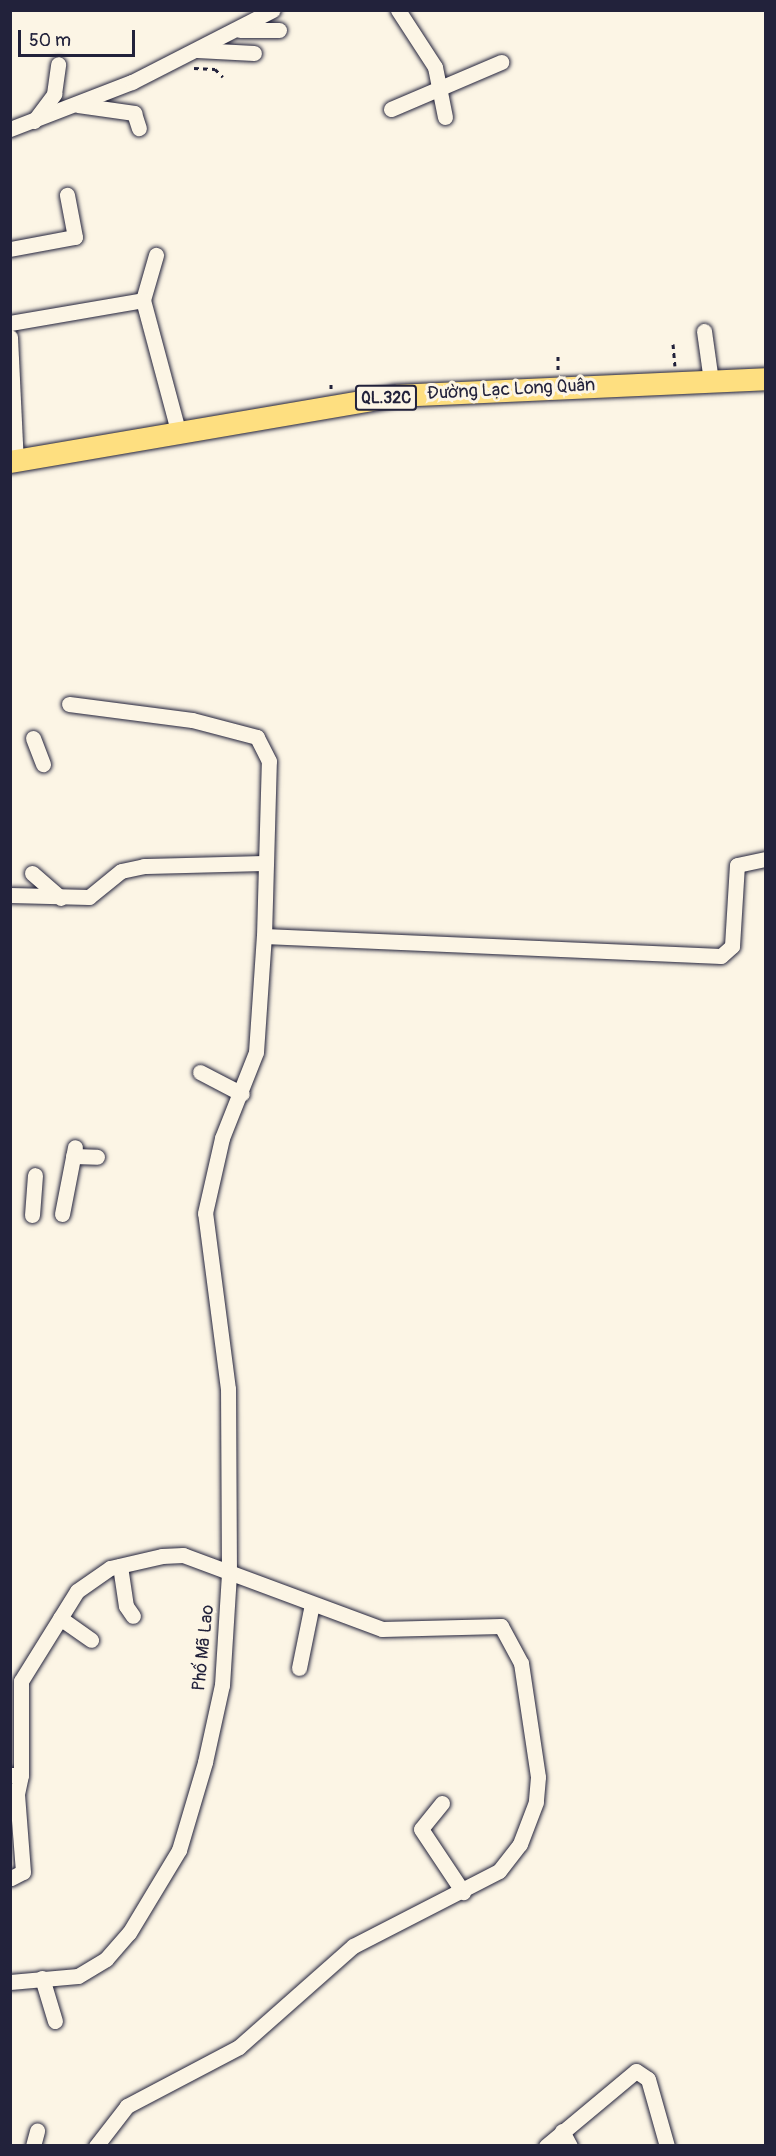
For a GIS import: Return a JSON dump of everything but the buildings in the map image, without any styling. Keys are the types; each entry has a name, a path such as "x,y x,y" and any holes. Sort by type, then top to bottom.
{"highway":[{"name":"Đường Lạc Long Quân","path":"13,462 395,396 765,379"}],"street":[{"path":"10,129 77,105 197,50 236,30 254,15 273,10"},
{"path":"398,10 428,50 439,86 445,117"},
{"path":"236,30 279,30"},
{"path":"197,50 254,53"},
{"path":"391,110 439,86 501,62"},
{"path":"34,121 54,94 58,64"},
{"path":"77,105 134,113 139,128"},
{"path":"10,249 75,237 67,195"},
{"path":"156,255 143,300 179,434"},
{"path":"10,323 143,300"},
{"path":"704,331 711,381"},
{"path":"10,337 13,462"},
{"path":"69,704 192,720 257,737 269,760 264,936 256,1052 242,1094 200,1072"},
{"path":"33,738 43,764"},
{"path":"264,936 721,956 732,945 737,865 765,859"},
{"path":"10,895 61,898 93,896 117,873 144,866 266,862"},
{"path":"32,873 61,898"},
{"name":"Phố Mã Lao","path":"10,1982 78,1976 106,1959 157,1894 179,1850 222,1685 229,1575 228,1389 205,1213 222,1138 242,1094"},
{"path":"62,1214 74,1152 97,1157"},
{"path":"32,1215 35,1175"},
{"path":"11,1878 23,1872 16,1794 21,1681 60,1618 86,1582 120,1566 183,1555 229,1575 393,1630 482,1622 501,1626 513,1642 521,1663 538,1777 534,1816 499,1871 463,1892 353,1946 239,2047 127,2106 96,2145"},
{"path":"120,1566 126,1606 133,1616"},
{"path":"299,1668 312,1604"},
{"path":"60,1618 91,1640"},
{"path":"442,1803 421,1829 463,1892"},
{"path":"42,1978 55,2021"},
{"path":"546,2145 636,2071 648,2079 667,2145"},
{"path":"562,2131 570,2145"}]}
